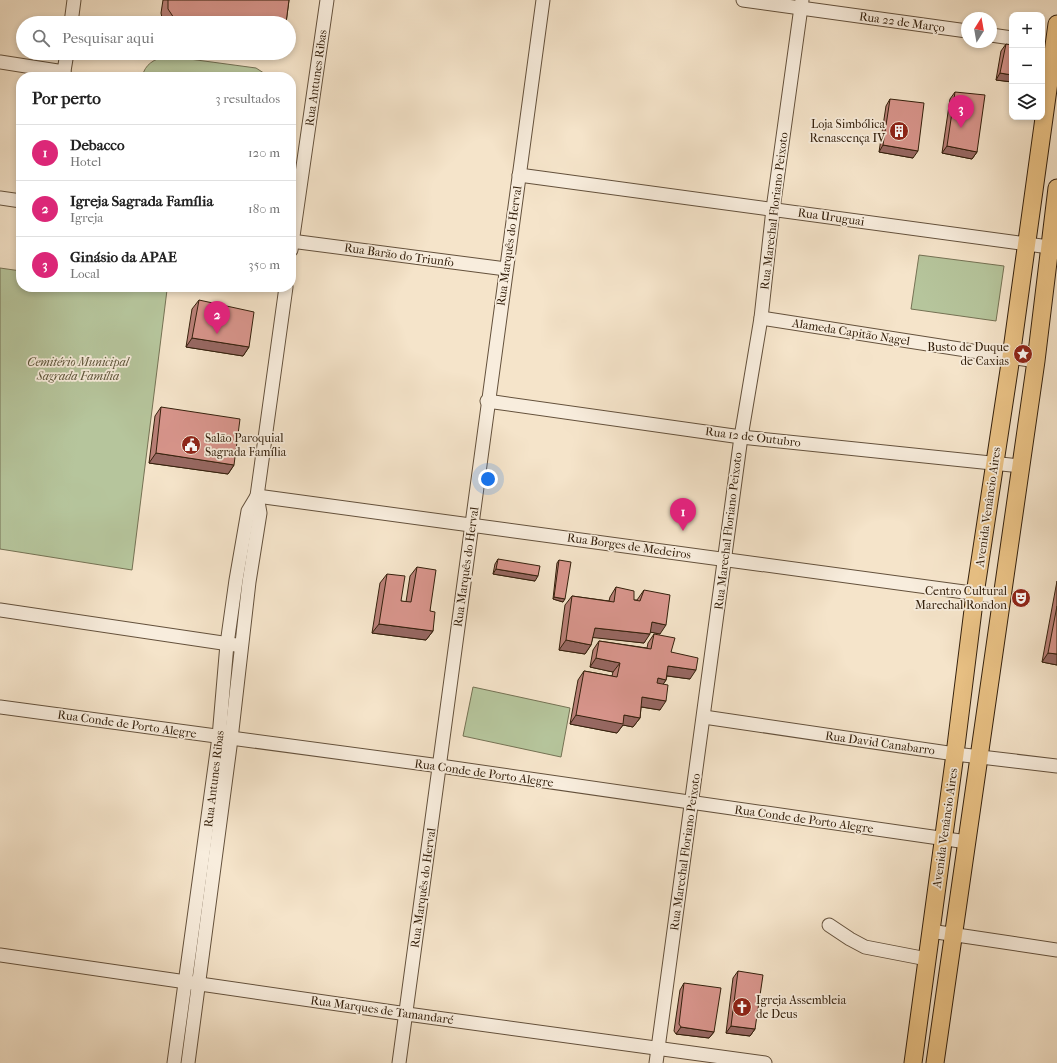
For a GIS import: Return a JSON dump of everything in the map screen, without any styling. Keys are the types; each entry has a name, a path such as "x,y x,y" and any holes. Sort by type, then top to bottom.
{"main road":[{"name":"Avenida Venâncio Aires","path":"913,1063 975,594 1027,244 1051,43 1057,24"},
{"name":"Avenida Venâncio Aires","path":"935,1063 1036,361 1057,188"},
{"path":"963,689 988,692"}],"street":[{"path":"72,16 74,0"},
{"name":"Rua Antunes Ribas","path":"296,210 327,0"},
{"name":"Rua Marquês do Herval","path":"399,1063 407,1014 518,175 543,0"},
{"name":"Rua 22 de Março","path":"743,0 801,4 961,30"},
{"name":"Rua Marechal Floriano Peixoto","path":"656,1063 741,437 761,318 773,209 801,4"},
{"path":"997,36 1009,38"},
{"path":"64,72 66,60"},
{"path":"0,62 53,72"},
{"name":"Rua Uruguai","path":"518,175 1049,247"},
{"path":"0,198 16,200"},
{"name":"Rua Barão do Triunfo","path":"296,245 506,269"},
{"name":"Rua Antunes Ribas","path":"188,1063 198,984 212,835 225,738 241,646 243,581 248,511 256,496 285,292"},
{"name":"Alameda Capitão Nagel","path":"761,318 1036,361"},
{"name":"Rua 12 de Outubro","path":"488,401 741,437 1020,466"},
{"name":"Rua Borges de Medeiros","path":"256,496 1001,597"},
{"name":"Rua Antunes Ribas","path":"225,738 227,644 243,581"},
{"path":"0,610 241,646"},
{"name":"Rua Conde de Porto Alegre","path":"0,707 440,766 967,842"},
{"name":"Rua David Canabarro","path":"704,717 955,754 1057,766"},
{"name":"Rua Antunes Ribas","path":"174,1063 185,981 212,835"},
{"path":"830,925 850,939 865,947 926,959"},
{"path":"930,930 1057,950"},
{"name":"Rua Marques de Tamandaré","path":"0,955 407,1014 764,1063"}],"green space":[{"path":"156,60 197,60 256,68 262,72 143,72 151,63"},
{"path":"919,255 1004,266 996,321 911,309"},
{"name":"Cemitério Municipal Sagrada Família","path":"0,268 16,270 16,292 167,292 132,570 0,549"},
{"path":"473,687 570,708 561,757 463,736"}],"building":[{"path":"168,0 289,0 287,16 173,16 168,9"},
{"path":"1006,44 1009,44 1009,74 1000,73"},
{"path":"955,92 985,95 977,152 947,146"},
{"name":"Loja Simbólica Renascença IV","path":"890,99 924,103 918,151 883,145"},
{"path":"199,300 254,312 249,347 192,338"},
{"name":"Salão Paroquial Sagrada Família","path":"161,407 240,419 234,465 156,453"},
{"path":"498,559 540,566 538,576 496,569"},
{"path":"559,560 571,562 565,599 554,597"},
{"path":"417,567 436,570 430,611 435,612 433,631 379,624 387,574 405,576 401,601 411,602"},
{"path":"616,587 634,591 634,600 640,601 644,590 670,595 666,625 652,622 650,634 595,628 591,645 566,640 572,596 614,602"},
{"path":"1057,606 1057,654 1048,653"},
{"path":"654,634 675,638 671,652 698,658 696,670 668,666 666,680 658,678 657,683 668,685 666,701 642,697 640,718 624,715 623,724 576,715 584,671 617,677 620,663 596,658 599,641 651,649"},
{"name":"Igreja Assembleia de Deus","path":"738,971 763,975 755,1029 731,1026"},
{"path":"684,983 721,988 714,1032 681,1027 679,1024"}],"place":[{"name":"Ginásio da APAE","path":"961,128"},
{"name":"Loja Simbólica Renascença IV","path":"899,131"},
{"name":"Igreja Sagrada Família","path":"217,334"},
{"name":"Busto de Duque de Caxias","path":"1023,354"},
{"name":"Salão Paroquial Sagrada Família","path":"191,445"},
{"name":"Debacco","path":"683,531"},
{"name":"Centro Cultural Marechal Rondon","path":"1021,598"},
{"name":"Igreja Assembleia de Deus","path":"742,1007"}]}
